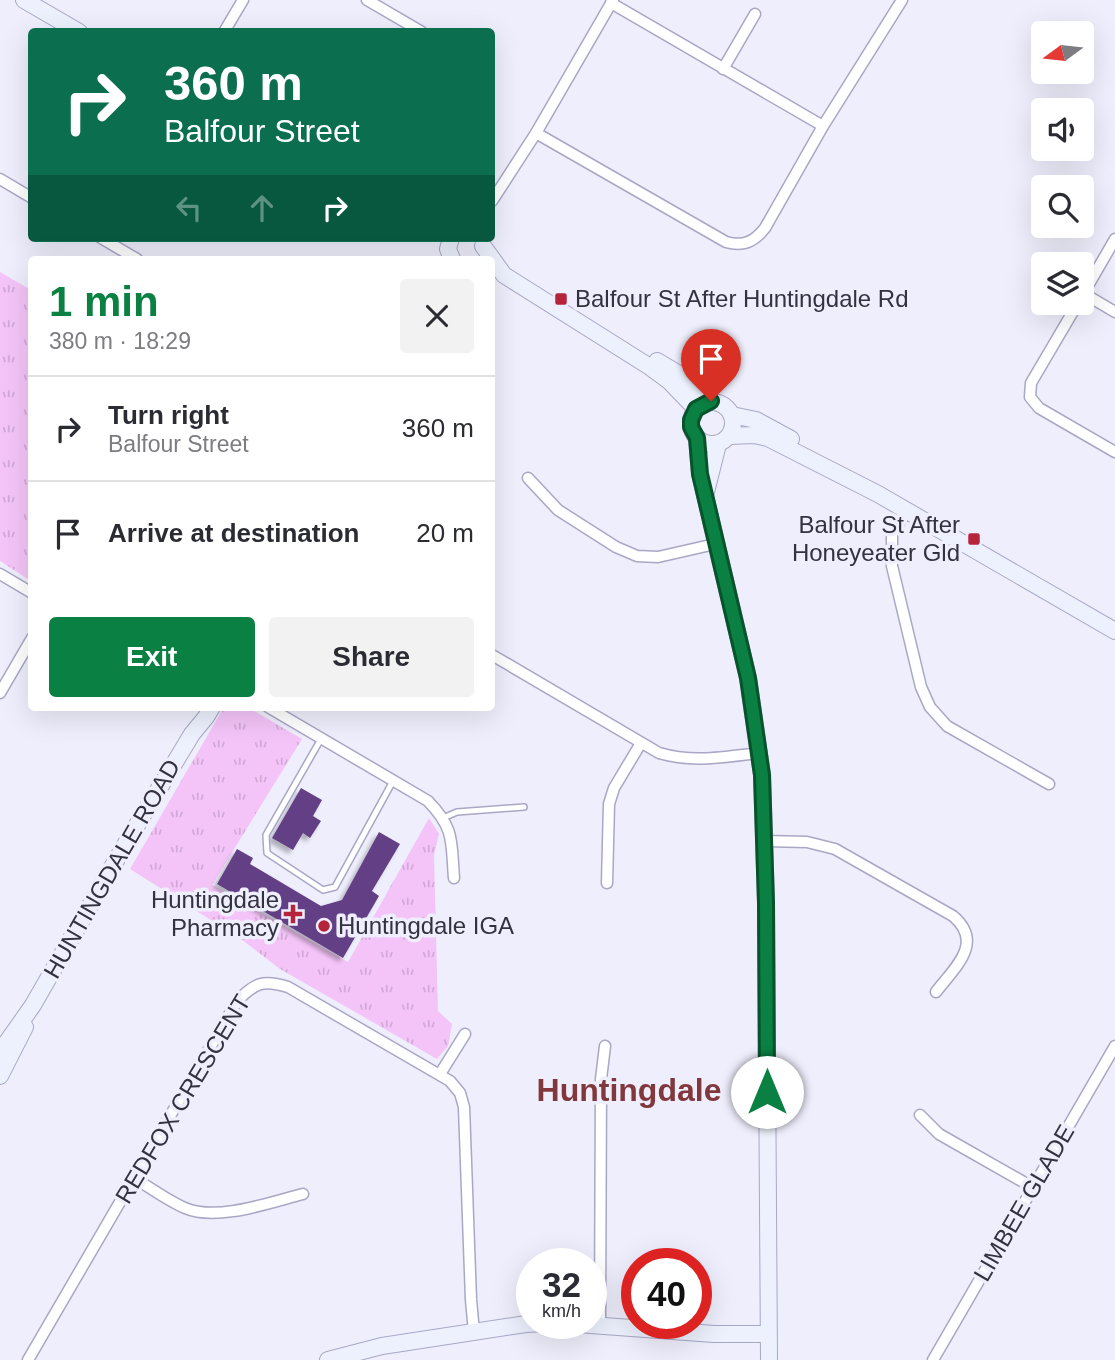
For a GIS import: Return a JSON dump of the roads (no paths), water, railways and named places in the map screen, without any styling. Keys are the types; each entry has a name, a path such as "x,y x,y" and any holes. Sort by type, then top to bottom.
{"street":[{"path":"24,0 72,28"},
{"path":"226,28 243,0"},
{"path":"367,0 415,28"},
{"path":"536,133 726,242 746,244 757,238 902,0"},
{"path":"495,196 536,133 612,2 824,126"},
{"path":"723,69 755,14"},
{"path":"0,180 28,196"},
{"path":"1094,275 1115,239"},
{"path":"108,242 132,256"},
{"path":"498,273 580,322 704,405 724,405 732,415 733,430 724,440 705,495"},
{"path":"1094,303 1115,312"},
{"path":"1071,315 1031,383 1030,397 1039,408 1115,452"},
{"path":"607,1326 714,1334 769,1347 765,841 759,753 748,678 700,474 697,438 691,427 691,420 704,405"},
{"path":"732,415 765,424 844,469 878,494"},
{"path":"697,438 706,444 754,435 768,438 878,494 1115,631"},
{"path":"528,478 558,510 616,547 637,556 659,557 715,544"},
{"path":"907,511 892,533 892,566 921,687 930,707 947,726 1049,784"},
{"path":"0,574 28,591"},
{"path":"0,692 28,645"},
{"path":"495,657 659,753 702,760 759,753"},
{"name":"HUNTINGDALE ROAD","path":"192,734 198,711"},
{"name":"HUNTINGDALE ROAD","path":"0,1052 33,1005 122,850 192,734 210,711"},
{"path":"275,711 428,802 443,818 450,832 454,878"},
{"path":"607,883 609,804 614,788 641,743"},
{"path":"765,841 807,842 835,849 942,909 962,924 968,934 967,946 962,958 936,992"},
{"name":"REDFOX CRESCENT","path":"28,1360 237,1001 252,986 271,982 288,986 440,1074 455,1087 464,1107 474,1332"},
{"name":"HUNTINGDALE ROAD","path":"0,1076 33,1005"},
{"path":"440,1074 465,1034"},
{"path":"600,1248 601,1079 605,1046"},
{"name":"LIMBEE GLADE","path":"933,1360 1115,1046"},
{"path":"920,1115 939,1134 1034,1188"},
{"path":"134,1178 186,1209 204,1214 220,1213 303,1194"},
{"path":"328,1360 516,1326"}],"lane":[{"path":"322,738 265,841 267,853 323,890 335,887 393,781"},
{"path":"443,818 457,812 524,807"}],"place":[{"name":"Balfour St After Huntingdale Rd","path":"561,299"},
{"name":"Balfour St After Honeyeater Gld","path":"974,539"},
{"name":"Huntingdale Pharmacy","path":"293,914"},
{"name":"Huntingdale IGA","path":"324,926"}],"district":[{"name":"Huntingdale","path":"629,1090"}]}
